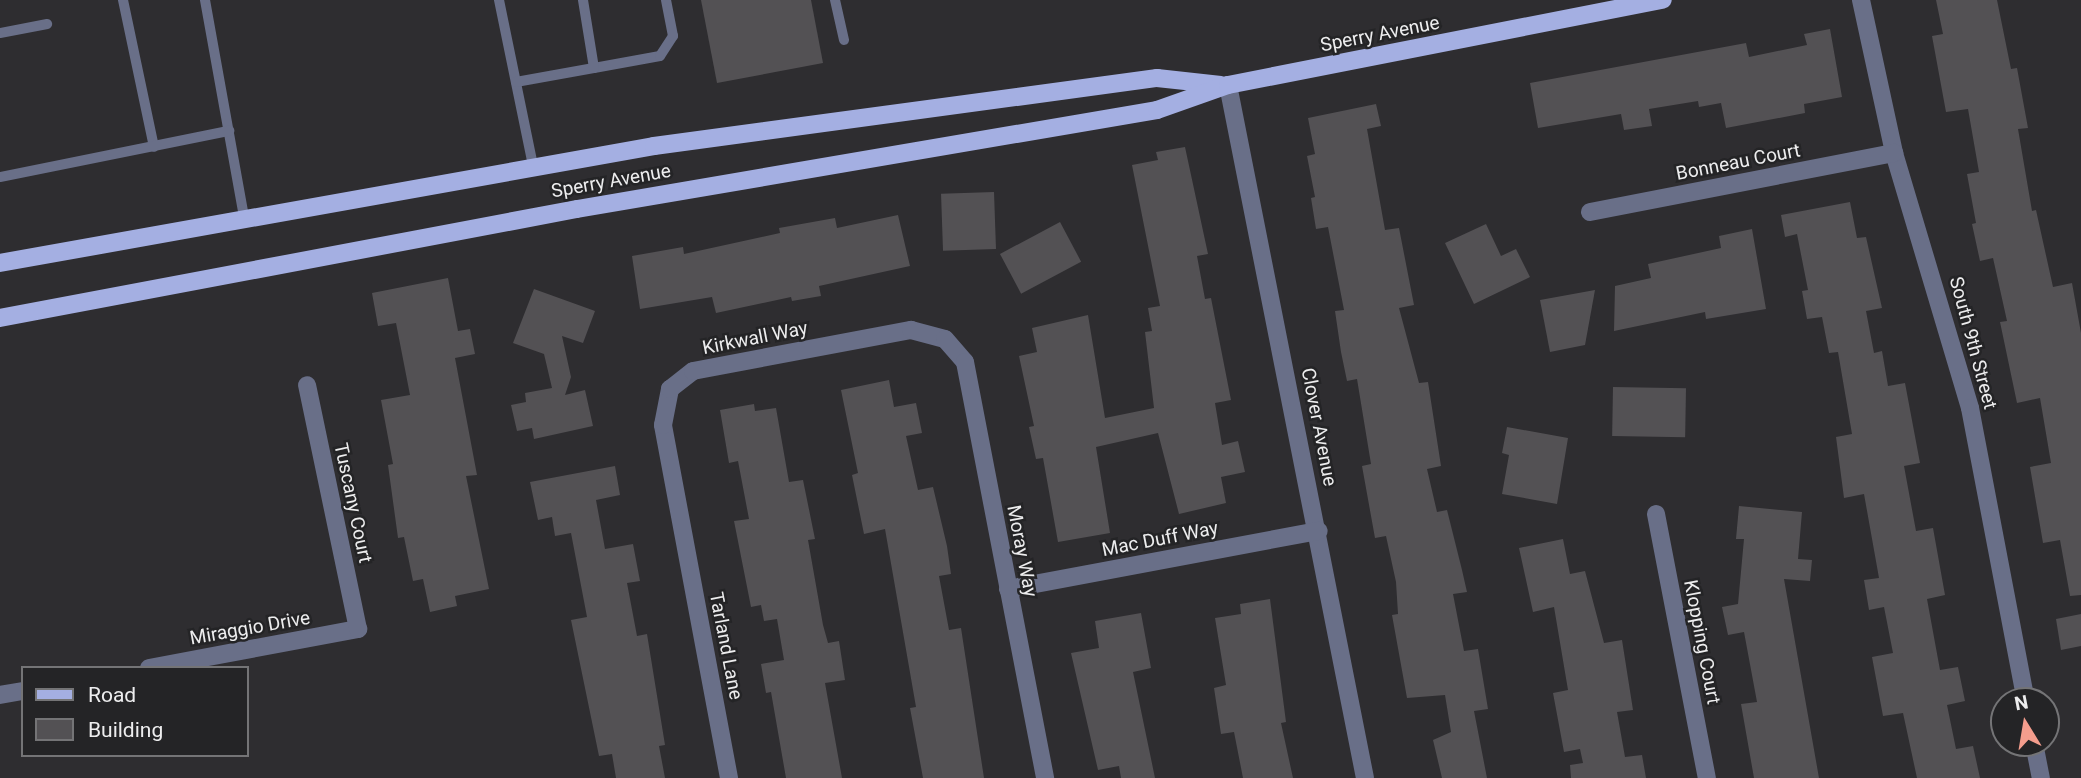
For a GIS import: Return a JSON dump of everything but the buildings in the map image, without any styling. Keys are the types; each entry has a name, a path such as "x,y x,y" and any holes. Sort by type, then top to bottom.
{"main road":[{"name":"Sperry Avenue","path":"0,318 604,204 1157,110 1228,85 1663,0"},
{"name":"Sperry Avenue","path":"0,263 533,165 1157,78 1228,85"}],"street":[{"name":"South 9th Street","path":"1861,0 1894,153 1955,345 2023,687"},
{"name":"Clover Avenue","path":"1228,85 1319,531 1365,778"},
{"name":"Bonneau Court","path":"1590,212 1894,153"},
{"name":"Kirkwall Way","path":"681,522 663,425 663,405 680,379 694,371 911,330 945,339"},
{"name":"Moray Way","path":"945,339 965,362 1045,778"},
{"name":"Tuscany Court","path":"307,385 358,629"},
{"name":"Klopping Court","path":"1656,514 1707,778"},
{"name":"Tarland Lane","path":"681,522 729,778"},
{"name":"Mac Duff Way","path":"1008,589 1319,531"},
{"name":"Miraggio Drive","path":"160,666 358,629"},
{"path":"0,695 21,691"},
{"path":"2037,757 2041,778"}],"lane":[{"path":"123,0 154,146"},
{"path":"205,0 244,217"},
{"path":"499,0 533,165"},
{"path":"583,0 594,68"},
{"path":"516,82 660,56 673,36 666,0"},
{"path":"835,0 844,40"},
{"path":"0,33 47,24"},
{"path":"0,177 229,131"}]}
